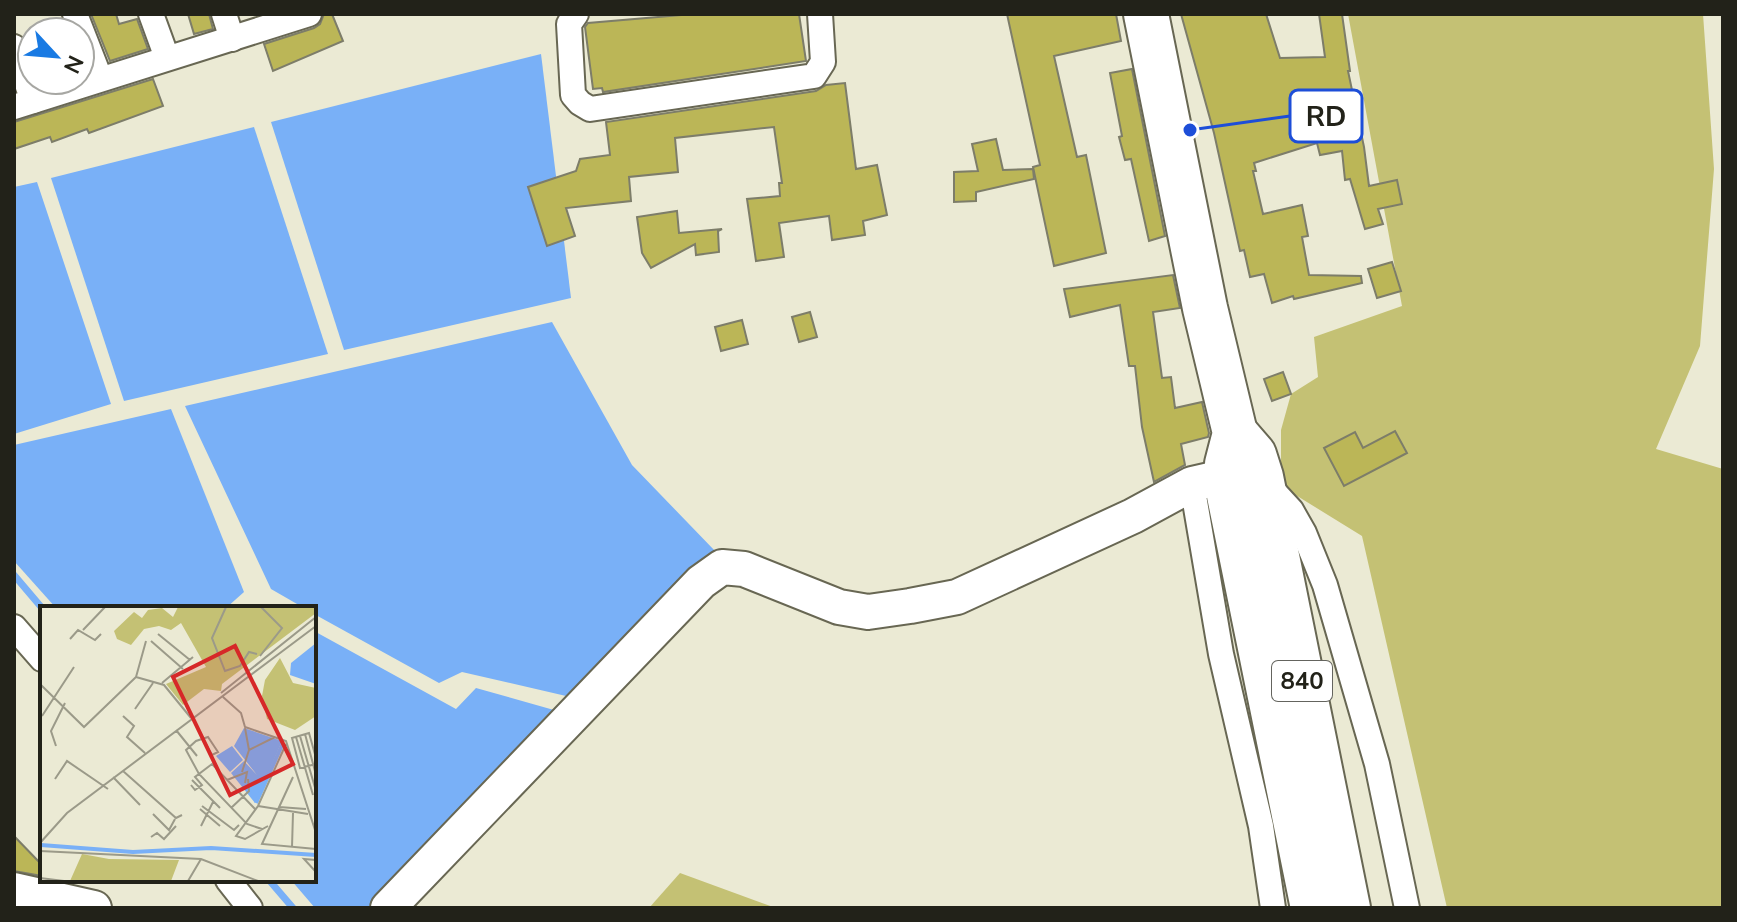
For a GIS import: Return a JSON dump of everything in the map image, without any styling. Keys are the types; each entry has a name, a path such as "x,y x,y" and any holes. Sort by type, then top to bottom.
{"highway":[{"name":"840","path":"1146,14 1205,308 1235,433 1254,455 1227,479"},
{"name":"840","path":"1227,479 1313,908"},
{"name":"840","path":"1227,479 1348,908"}],"street":[{"path":"75,14 100,78"},
{"path":"151,14 167,58"},
{"path":"224,14 232,39"},
{"path":"576,14 569,24 573,95 590,109 814,76 823,62 820,14"},
{"path":"14,47 23,104 301,15"},
{"path":"1227,479 1221,654 1261,826 1273,908"},
{"path":"388,908 701,582 722,567 744,569 839,607 868,612 910,606 957,597 1133,516 1227,479 1291,510 1304,533 1325,585 1377,764 1407,908"},
{"path":"14,627 40,657"},
{"path":"230,882 250,908"},
{"path":"14,890 94,908"}],"shaded area":[{"path":"1348,14 1703,14 1714,169 1700,346 1656,449 1723,469 1723,908 1447,908 1362,536 1281,486 1281,430 1291,394 1318,377 1314,337 1402,306"},
{"path":"680,873 776,908 649,908"}],"water":[{"path":"541,54 571,298 344,350 271,122"},
{"path":"254,127 328,354 124,401 51,178"},
{"path":"37,182 111,404 14,434 14,187"},
{"path":"552,322 632,465 716,552 579,699 462,672 439,683 316,615 316,606 301,606 271,589 185,406"},
{"path":"171,409 244,592 228,606 54,606 14,561 14,445"},
{"path":"316,632 456,709 476,688 568,714 388,893 366,908 315,908 293,882 316,882"}],"building":[{"path":"116,14 119,24 137,19 148,49 110,61 96,26 96,16 92,16"},
{"path":"188,14 209,14 213,29 194,34"},
{"path":"324,14 332,14 343,41 273,71 264,44 314,28 320,24"},
{"path":"693,14 799,14 806,61 603,92 602,88 593,89 585,27 588,23"},
{"path":"1007,14 1116,14 1121,41 1054,56 1077,157 1086,155 1106,253 1054,266 1033,167 1040,165"},
{"path":"1181,14 1266,14 1280,58 1325,57 1319,14 1342,14 1348,71 1369,186 1397,180 1402,204 1378,209 1383,224 1365,229 1350,179 1345,180 1342,151 1320,155 1317,143 1254,163 1256,171 1253,171 1263,214 1302,205 1308,236 1302,237 1309,275 1361,276 1362,283 1272,303 1264,274 1250,277 1244,250 1240,251 1214,133"},
{"path":"1132,69 1165,236 1149,241 1131,159 1125,160 1119,137 1122,136 1110,73"},
{"path":"153,79 163,106 89,133 87,129 52,142 50,137 14,149 14,122"},
{"path":"845,83 856,169 877,165 887,215 863,221 865,235 832,240 829,216 779,223 784,257 756,261 747,199 780,196 779,183 782,183 774,127 675,138 678,172 629,177 631,201 566,208 575,236 547,246 528,187 576,171 580,159 610,155 606,122 816,91 826,85"},
{"path":"996,139 1003,170 1033,169 1034,179 976,192 976,201 954,202 954,172 978,171 972,144"},
{"path":"677,211 679,233 722,229 718,231 719,252 696,255 695,244 651,268 642,253 637,217"},
{"path":"1392,262 1401,291 1377,298 1368,269"},
{"path":"1173,275 1180,308 1153,312 1162,378 1171,377 1175,408 1202,402 1209,433 1208,437 1181,444 1185,465 1154,482 1142,427 1135,366 1129,366 1120,305 1070,317 1064,289"},
{"path":"810,312 817,337 799,342 792,317"},
{"path":"742,320 748,344 721,351 715,327"},
{"path":"1283,372 1291,394 1272,401 1264,379"},
{"path":"1395,431 1407,453 1344,486 1324,448 1355,432 1363,448"},
{"path":"14,836 40,863 40,876 14,871"}],"waterway":[{"path":"14,575 40,606"},
{"path":"271,882 293,908"}],"place":[{"name":"RD","path":"1190,130"}]}
